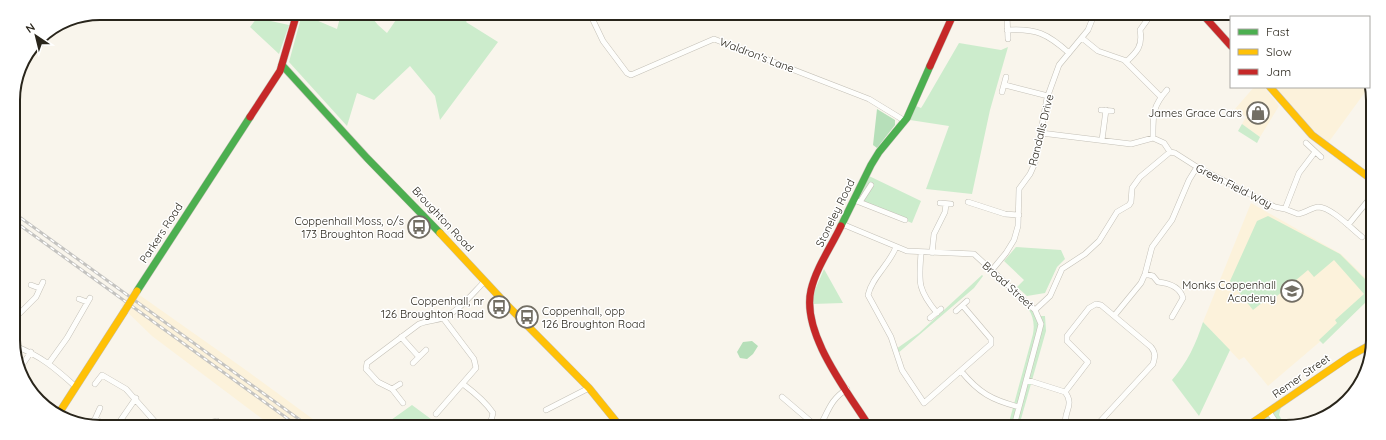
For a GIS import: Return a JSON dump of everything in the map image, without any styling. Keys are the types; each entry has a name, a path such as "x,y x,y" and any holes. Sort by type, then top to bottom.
{"street":[{"name":"Parkers Road","path":"61,410 282,65 295,20"},
{"name":"Waldron's Lane","path":"593,20 603,41 627,73 631,75 714,39 868,99 906,121"},
{"name":"Stoneley Road","path":"866,420 824,350 810,312 809,303 813,282 842,224 857,201 879,152 906,121 951,20"},
{"path":"1007,20 1008,39"},
{"name":"Randalls Drive","path":"992,270 1006,253 1014,240 1020,215 1019,189 1030,174 1035,163 1048,96 1059,65 1088,30 1092,20"},
{"path":"1126,62 1139,50 1142,38 1140,30 1147,20"},
{"path":"1208,20 1230,45"},
{"path":"1007,30 1022,29 1045,34 1069,53"},
{"path":"1082,38 1098,51 1116,56 1126,62 1161,97"},
{"name":"Broughton Road","path":"282,65 367,158 400,189 485,281 589,388 615,420"},
{"path":"1002,92 1006,77"},
{"path":"1005,85 1048,96"},
{"path":"1271,88 1312,135 1366,176"},
{"path":"1041,133 1131,144 1153,138 1153,114 1156,103 1167,90"},
{"path":"1102,140 1104,110 1112,111"},
{"name":"Green Field Way","path":"1153,138 1164,143 1170,152 1175,153 1197,167 1275,207 1298,214 1321,207 1335,215 1362,237"},
{"path":"1306,143 1321,157"},
{"path":"1035,310 1050,296 1062,269 1085,254 1099,241 1117,212 1129,205 1131,202 1132,188 1140,177 1170,152"},
{"path":"1285,209 1299,173 1315,152"},
{"path":"1114,316 1146,274 1152,247 1172,220 1189,180 1197,167"},
{"path":"871,185 857,201 905,220"},
{"path":"975,197 971,203 1006,214 1020,215"},
{"path":"1348,225 1366,203"},
{"path":"932,253 934,234 945,212 946,204"},
{"name":"Broad Street","path":"842,224 896,247 920,253 974,254 1035,310 1041,324 1015,420"},
{"path":"896,247 891,259 872,284 868,295 891,337 902,370 924,403 991,344 992,341 962,306"},
{"path":"920,253 920,287 927,301 937,313"},
{"path":"1146,274 1153,276 1158,282 1167,283 1182,294 1183,298 1172,317"},
{"path":"404,403 392,389 378,382 366,369 367,363 401,337 428,320 443,318 456,309 485,281"},
{"path":"20,312 36,296 43,282"},
{"path":"31,285 39,288"},
{"path":"49,363 67,338 88,300 79,299"},
{"path":"956,311 967,301"},
{"path":"1065,392 1088,362 1086,358 1070,345 1067,341 1067,336 1089,308 1096,304 1100,305 1155,351 1153,364 1102,420"},
{"path":"930,318 942,309"},
{"path":"436,414 476,368 476,364 443,318"},
{"path":"401,337 419,358"},
{"path":"21,348 31,352 49,363 76,387"},
{"name":"Remer Street","path":"1257,420 1350,356 1365,348"},
{"path":"413,363 426,350"},
{"path":"24,363 31,352"},
{"path":"961,371 971,382 992,399 1018,407"},
{"path":"95,384 103,372 136,398 144,410 154,420"},
{"path":"1027,380 1065,392 1070,404 1066,420"},
{"path":"392,389 400,384"},
{"path":"463,384 481,397 493,413 491,420"},
{"path":"546,410 589,388"},
{"path":"823,420 837,395 847,389"},
{"path":"782,397 809,420"},
{"path":"121,420 136,398"},
{"path":"96,419 100,408"},
{"path":"1269,412 1274,420"}],"shaded area":[{"name":"James Grace Cars","path":"1253,88 1265,88 1279,106 1260,137 1242,124 1246,117 1235,109"},
{"path":"1276,88 1365,88 1365,92 1328,143 1311,128"},
{"name":"Monks Coppenhall Academy","path":"1251,203 1341,254 1366,278 1366,302 1268,386 1244,357 1239,360 1203,322"},
{"path":"131,289 314,420 264,420 152,336 121,306"}],"green space":[{"path":"255,20 266,20 289,25 279,54 250,27"},
{"path":"300,20 316,20 337,29 339,20 374,20 387,33 396,20 468,20 466,22 498,42 440,120 435,96 410,66 374,100 357,93 347,126 289,62"},
{"path":"959,43 1001,50 1008,47 990,110 972,194 926,189 949,126 910,120 916,106 921,108 923,105"},
{"path":"877,109 895,120 895,125 877,148 873,145"},
{"path":"1242,124 1260,137 1257,143 1238,131"},
{"path":"869,176 921,201 912,223 854,200"},
{"path":"1268,216 1340,254 1366,280 1366,302 1323,344 1319,340 1337,323 1335,320 1364,294 1334,260 1314,277 1308,270 1271,301 1268,298 1253,310 1230,281 1257,221"},
{"path":"1016,247 1061,250 1065,259 1057,267 1045,293 1027,296 1017,287 1024,280 1004,261"},
{"path":"824,269 843,303 812,304 815,290"},
{"path":"996,274 1039,316 1045,316 1046,331 1021,420 1010,420 1033,334 1034,325 1029,310 1024,303 993,276"},
{"path":"982,275 983,276 974,288 897,354 896,349 919,333"},
{"path":"1203,322 1230,350 1199,416 1172,380 1190,353"},
{"path":"752,341 758,346 753,354 747,359 740,358 737,352 743,342"},
{"path":"412,405 432,420 391,420"},
{"path":"1281,407 1279,415 1282,420 1258,420"}],"railway":[{"path":"20,217 300,420"},
{"path":"20,225 289,420"}],"traffic: fast":[{"path":"282,65 367,158 440,233"},
{"path":"841,226 871,165 879,152 907,118 930,66"},
{"path":"137,291 250,117"}],"traffic: slow":[{"path":"1271,88 1312,135 1366,175"},
{"path":"440,233 508,306 589,388 615,420"},
{"path":"124,312 137,291"},
{"path":"61,410 124,312"},
{"path":"1256,420 1350,356 1365,348"}],"traffic: jam":[{"path":"250,117 280,71 295,20"},
{"path":"930,66 951,20"},
{"path":"1208,20 1230,45"},
{"path":"841,226 816,274 811,290 810,307 813,324 819,343 838,379 865,420"}],"place":[{"name":"James Grace Cars","path":"1258,113"},
{"name":"Coppenhall Moss, o/s 173 Broughton Road","path":"419,227"},
{"name":"Monks Coppenhall Academy","path":"1292,291"},
{"name":"Coppenhall, nr 126 Broughton Road","path":"499,307"},
{"name":"Coppenhall, opp 126 Broughton Road","path":"527,317"}]}
